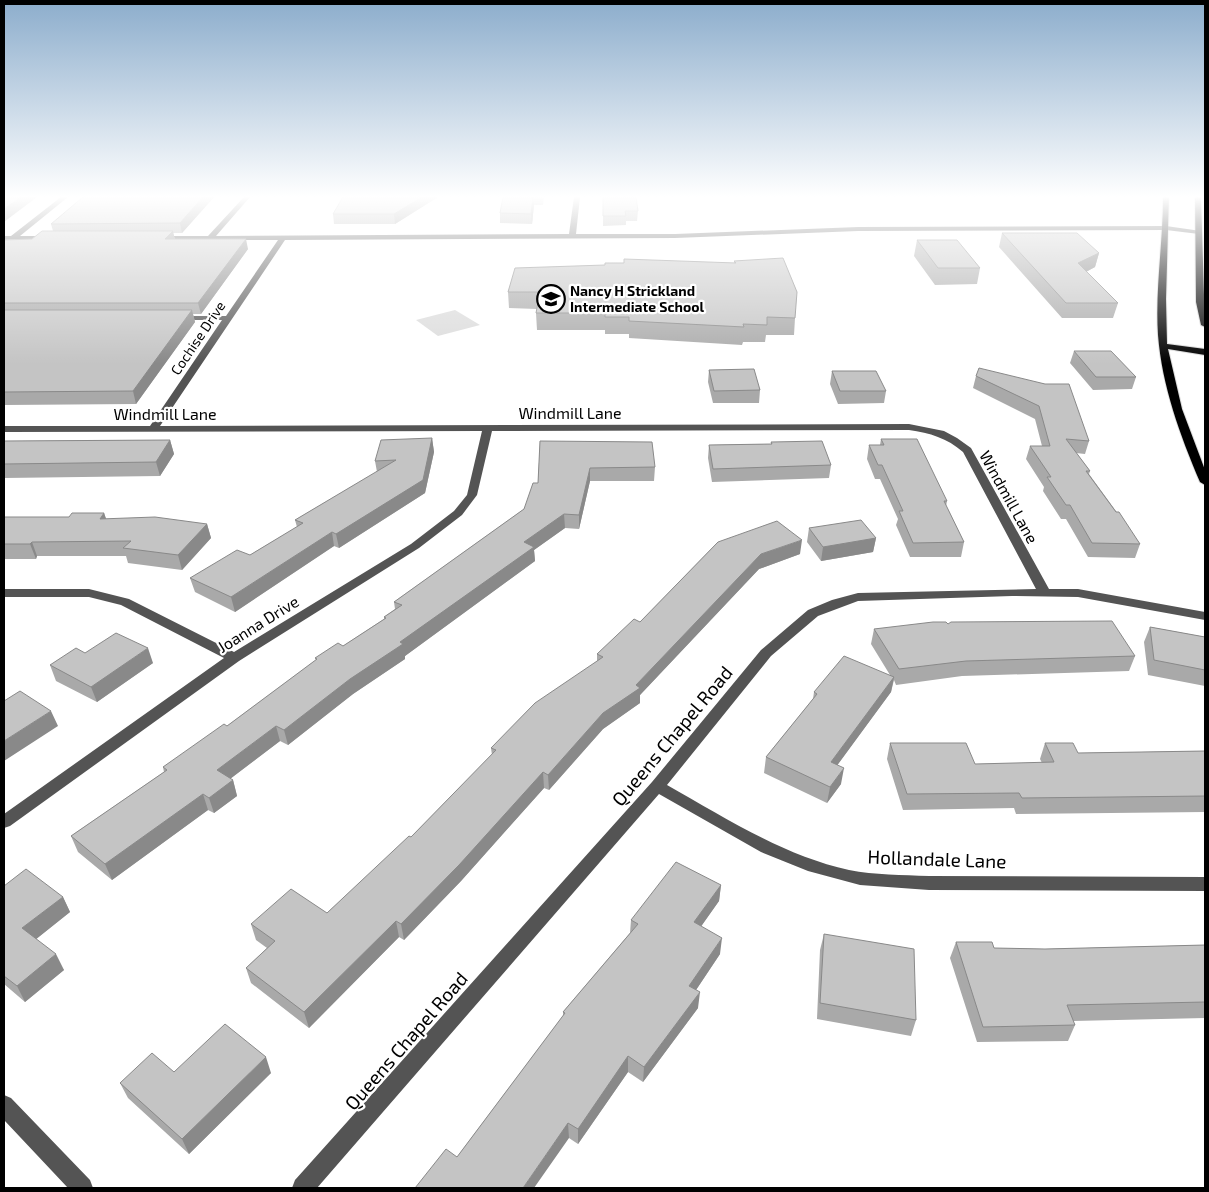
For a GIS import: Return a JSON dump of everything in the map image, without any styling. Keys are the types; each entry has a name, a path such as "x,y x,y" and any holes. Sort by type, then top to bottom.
{"main road":[{"path":"1165,253 1162,294 1164,346 1172,391 1194,458 1205,482"},
{"path":"1199,253 1200,302 1205,325"},
{"path":"1164,346 1205,352"}],"street":[{"name":"Cochise Drive","path":"153,429 272,253"},
{"path":"170,318 228,318"},
{"name":"Windmill Lane","path":"4,429 909,427 942,432 954,438 967,450 1045,592"},
{"name":"Joanna Drive","path":"4,822 234,658 415,546 458,513 472,495 488,428"},
{"name":"Queens Chapel Road","path":"303,1188 657,786 766,654 813,613 836,603 858,597 1045,592 1078,593 1205,616"},
{"path":"4,593 89,593 125,602 234,658"},
{"name":"Hollandale Lane","path":"657,786 755,843 793,859 840,874 889,881 929,883 1205,884"},
{"path":"4,1105 82,1188"}],"shaded area":[{"path":"455,310 480,325 438,336 416,320"}],"building":[{"path":"4,253 236,253 198,303 4,303"},
{"path":"926,253 967,253 980,268 938,268"},
{"path":"1020,253 1099,253 1078,263 1118,303 1066,303"},
{"path":"783,258 797,292 795,318 767,317 767,325 743,324 744,327 629,321 629,317 605,317 605,313 536,313 540,292 508,292 515,268 605,265 605,263 624,263 624,259 736,263 734,261"},
{"path":"4,310 192,310 133,391 4,392"},
{"path":"1074,351 1111,351 1136,377 1096,377"},
{"path":"979,368 1045,384 1069,384 1089,441 1066,439 1090,471 1086,471 1116,512 1119,512 1140,544 1092,543 1070,505 1066,505 1047,477 1051,477 1030,446 1050,446 1039,406 976,376"},
{"path":"754,369 760,390 714,391 709,370"},
{"path":"832,371 876,371 886,391 840,391"},
{"path":"432,438 423,480 336,534 332,532 231,597 190,578 237,550 250,555 303,523 295,520 396,460 375,461 381,440"},
{"path":"881,439 917,439 947,501 944,501 964,542 913,543 899,511 903,511 882,465 878,465 869,445 884,445"},
{"path":"170,440 156,462 4,464 4,441"},
{"path":"540,441 652,442 655,467 590,468 579,515 564,514 524,542 534,547 400,642 403,644 350,679 284,730 276,726 217,770 233,780 209,798 203,794 105,864 71,836 167,770 163,767 224,724 227,726 317,659 315,658 338,643 343,646 386,618 384,617 402,605 394,602 524,509 533,483 538,483"},
{"path":"822,441 831,465 713,469 709,445 772,444 771,442"},
{"path":"72,513 104,513 100,519 155,517 207,524 178,555 123,548 131,541 4,544 4,517 69,517"},
{"path":"861,520 876,538 823,547 809,528"},
{"path":"777,521 802,540 761,554 636,685 640,688 603,713 548,775 543,772 459,865 401,924 396,921 304,1012 246,968 275,941 251,924 291,889 327,913 409,836 411,837 496,750 491,748 535,703 603,657 597,654 634,619 640,622 718,542"},
{"path":"1112,621 1135,656 966,661 899,669 874,629 933,622 946,622 948,624 951,622"},
{"path":"1150,627 1205,637 1205,670 1154,660"},
{"path":"116,633 148,648 91,687 50,665 76,648 85,653"},
{"path":"844,656 894,677 831,762 844,768 830,787 766,757 817,694 814,692"},
{"path":"20,691 51,711 4,741 4,701"},
{"path":"890,743 966,743 975,764 1054,762 1045,743 1073,743 1078,753 1205,751 1205,796 1022,798 1019,793 907,794"},
{"path":"676,862 721,885 694,922 722,938 689,986 700,992 644,1067 628,1056 578,1129 568,1123 523,1188 415,1188 446,1149 457,1157 565,1013 563,1012 638,924 631,920"},
{"path":"26,869 63,897 22,928 56,954 17,986 4,976 4,886"},
{"path":"824,934 914,949 916,1020 820,1003"},
{"path":"956,942 992,942 994,948 1045,949 1205,945 1205,1002 1067,1005 1075,1025 983,1027"},
{"path":"225,1024 266,1057 182,1139 120,1083 152,1053 174,1072"}],"place":[{"name":"Nancy H Strickland Intermediate School","path":"551,299"}]}
